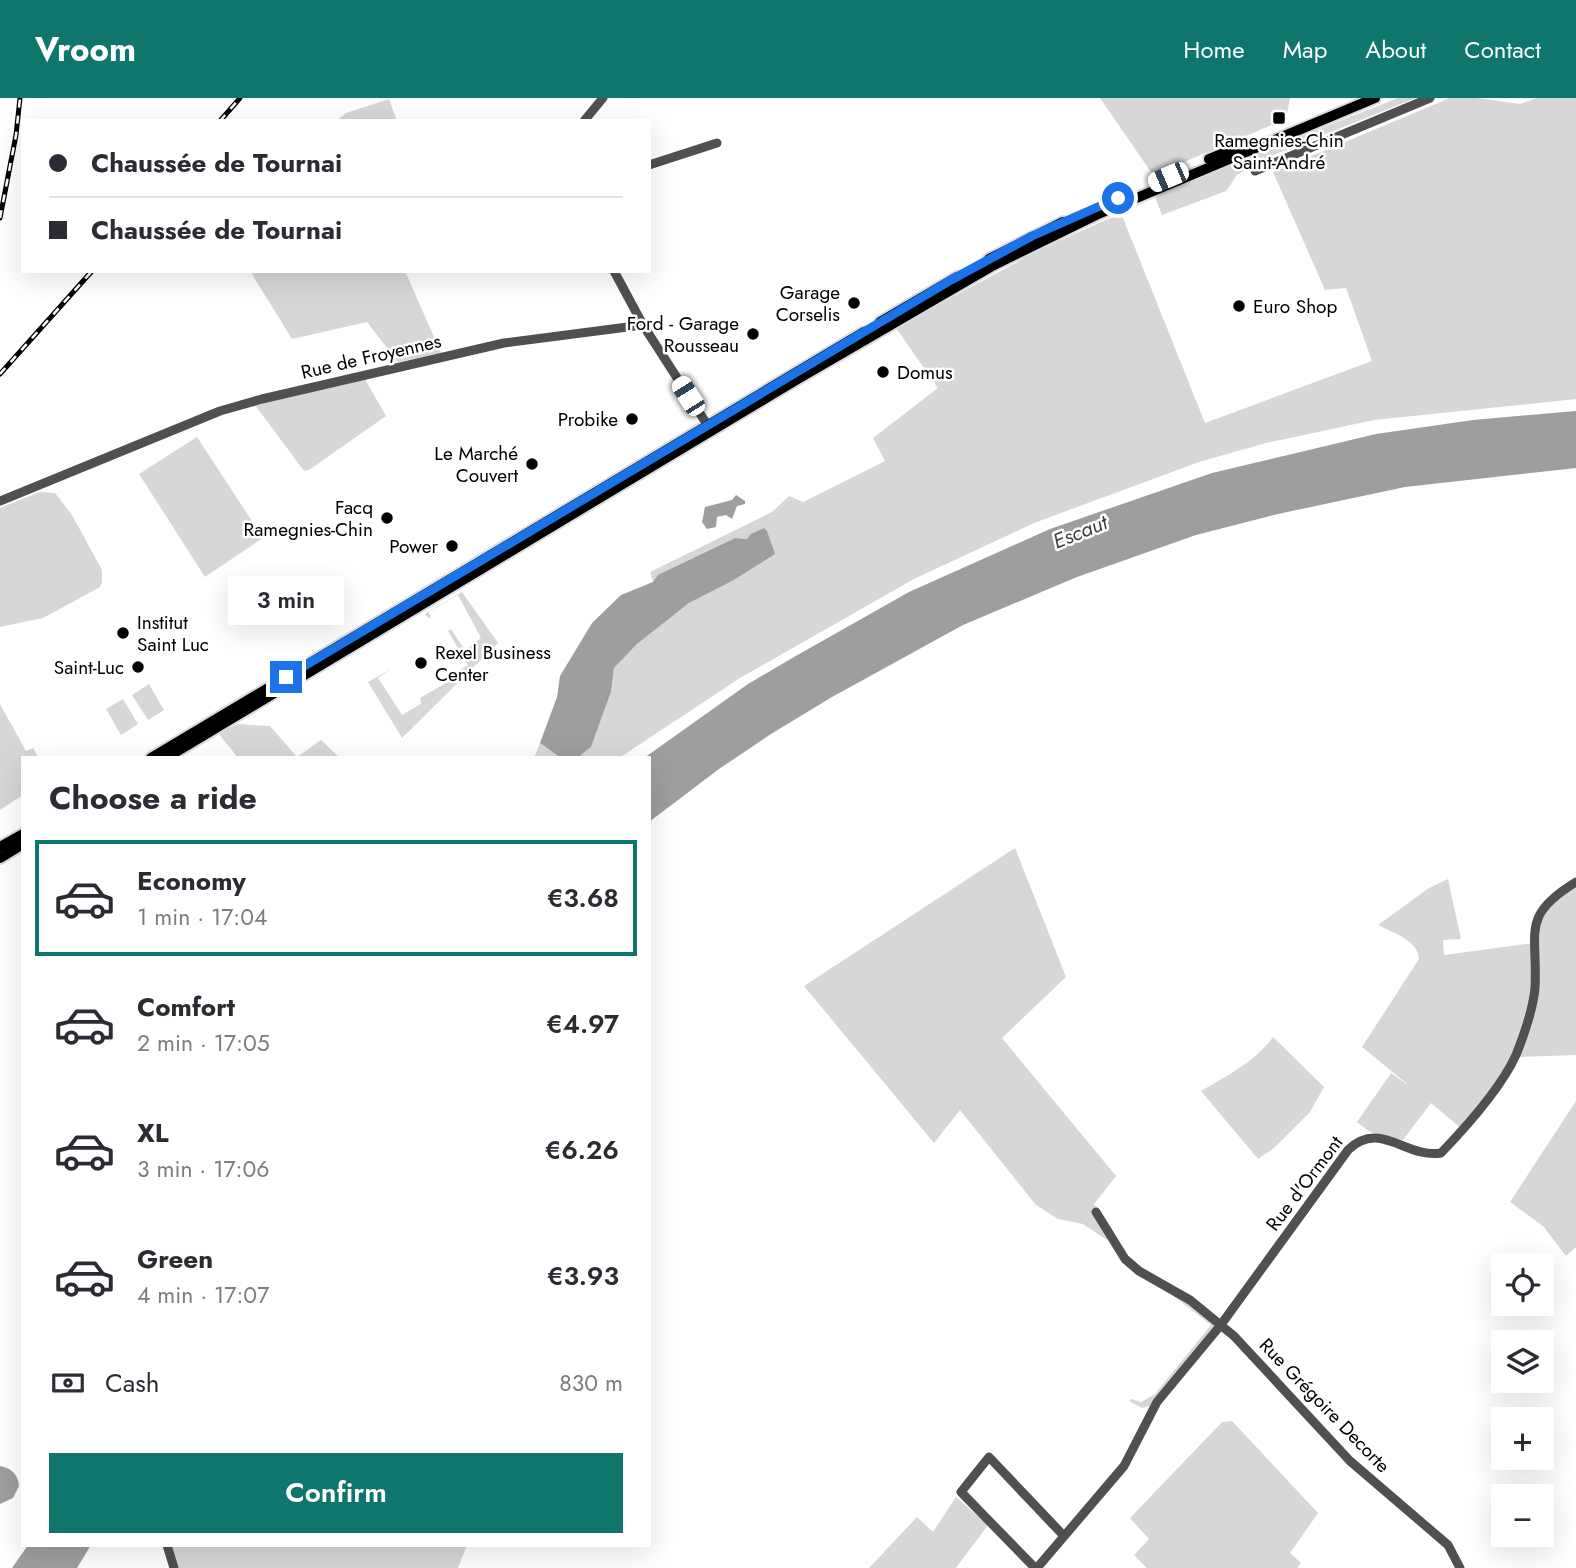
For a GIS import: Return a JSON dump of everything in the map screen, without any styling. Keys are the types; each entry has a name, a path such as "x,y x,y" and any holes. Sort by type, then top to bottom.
{"main road":[{"path":"169,756 942,285 1032,236 1356,98"},
{"path":"154,756 709,428 1035,243 1374,98"},
{"path":"0,848 21,835"},
{"path":"0,858 21,845"}],"street":[{"path":"586,119 603,98"},
{"path":"1255,170 1430,98"},
{"path":"651,163 717,143"},
{"path":"615,273 643,325 709,428"},
{"name":"Rue de Froyennes","path":"0,501 220,411 262,399 504,343 643,325"},
{"name":"Rue d'Ormont","path":"1036,1568 1124,1466 1157,1402 1220,1326 1354,1144 1375,1137 1424,1152 1441,1153 1477,1111 1509,1068 1530,1012 1535,988 1533,936 1537,917 1549,902 1576,882"},
{"name":"Rue Grégoire Decorte","path":"1096,1212 1125,1259 1139,1271 1183,1295 1234,1336 1350,1461 1448,1545 1458,1567"},
{"path":"1036,1568 961,1492 989,1457 1064,1536"},
{"path":"168,1547 174,1568"}],"shaded area":[{"path":"1100,98 1290,98 1286,119 1153,175"},
{"path":"1398,98 1416,98 1268,157 1237,175 1226,191 1162,215 1155,197"},
{"path":"1450,98 1476,98 1520,104 1537,98 1576,98 1576,399 1374,420 1266,443 1199,462 1034,523 914,579 740,678 622,756 580,756 591,747 611,692 614,668 637,644 689,603 732,581 747,539 735,538 653,582 650,572 772,512 789,496 803,502 885,461 873,438 938,388 896,328 1037,251 1121,213 1205,423 1372,361 1346,288 1325,290 1273,172"},
{"path":"389,99 396,119 338,119 346,113"},
{"path":"251,273 406,273 441,353 398,362 367,322 292,339"},
{"path":"365,379 386,416 309,470 304,471 255,405"},
{"path":"197,437 263,538 205,577 139,474"},
{"path":"40,492 55,493 72,515 102,570 102,582 100,587 43,618 0,627 0,508"},
{"path":"462,592 498,643 402,738 368,682 391,669 378,678 402,715 421,704 420,698 451,680 450,676 468,665 448,631 451,629 465,650 481,638 458,595 429,612 431,618 425,614"},
{"path":"149,684 164,710 148,720 132,695"},
{"path":"123,699 138,724 121,735 106,709"},
{"path":"0,704 26,751 33,748 38,756 21,756 21,796 0,810"},
{"path":"238,724 270,726 296,756 235,756 218,733"},
{"path":"321,740 338,756 298,756"},
{"path":"540,743 558,756 535,756"},
{"path":"1015,848 1066,977 1002,1038 1116,1176 1094,1204 1114,1232 1107,1240 1083,1224 1058,1219 1036,1205 960,1110 934,1143 804,986"},
{"path":"1448,879 1461,939 1443,940 1444,955 1534,943 1534,1007 1537,928 1551,905 1576,885 1576,1055 1518,1057 1462,1129 1431,1103 1403,1140 1370,1132 1357,1122 1391,1073 1412,1088 1362,1047 1419,959 1418,952 1410,942 1378,925 1429,888"},
{"path":"1273,1037 1324,1087 1310,1112 1274,1148 1258,1159 1201,1091 1249,1061"},
{"path":"1576,1101 1576,1247 1566,1256 1543,1226 1510,1202"},
{"path":"1171,1289 1214,1324 1214,1327 1150,1406 1142,1408 1129,1401 1131,1399 1141,1402 1155,1394 1211,1325 1168,1292"},
{"path":"1232,1421 1318,1513 1290,1553 1301,1563 1297,1568 1147,1568 1134,1555 1149,1539 1130,1518 1222,1422"},
{"path":"956,1497 988,1525 956,1568 869,1568 917,1517 933,1532"},
{"path":"170,1547 466,1547 458,1568 176,1568"}],"water":[{"name":"Escaut","path":"1576,411 1576,468 1405,487 1278,514 1196,535 1077,577 963,625 832,697 719,769 651,820 651,756 647,756 748,684 909,592 1050,529 1212,473 1376,434 1473,420"},
{"path":"736,495 745,501 745,504 737,506 732,519 726,515 717,517 716,527 707,529 702,522 705,507 732,500"},
{"path":"764,528 775,554 732,581 689,603 637,644 614,668 611,692 591,747 580,756 558,756 540,743 557,697 560,676 592,623 621,595 653,582 658,575 735,538 747,539"},
{"path":"0,1466 13,1472 19,1486 13,1498 0,1504"},
{"path":"27,1547 90,1547 77,1568 12,1568"}],"railway":[{"path":"0,218 16,135 20,98"},
{"path":"222,119 240,98"},
{"path":"0,374 90,273"}],"place":[{"name":"Ramegnies-Chin Saint-André","path":"1279,118"},
{"name":"Garage Corselis","path":"854,303"},
{"name":"Euro Shop","path":"1239,306"},
{"name":"Ford - Garage Rousseau","path":"753,334"},
{"name":"Domus","path":"883,372"},
{"name":"Probike","path":"632,419"},
{"name":"Le Marché Couvert","path":"532,464"},
{"name":"Facq Ramegnies-Chin","path":"387,518"},
{"name":"Power","path":"452,546"},
{"name":"Institut Saint Luc","path":"123,633"},
{"name":"Rexel Business Center","path":"421,663"},
{"name":"Saint-Luc","path":"138,667"}],"route":[{"path":"286,677 951,280 1032,236 1118,198"}]}
